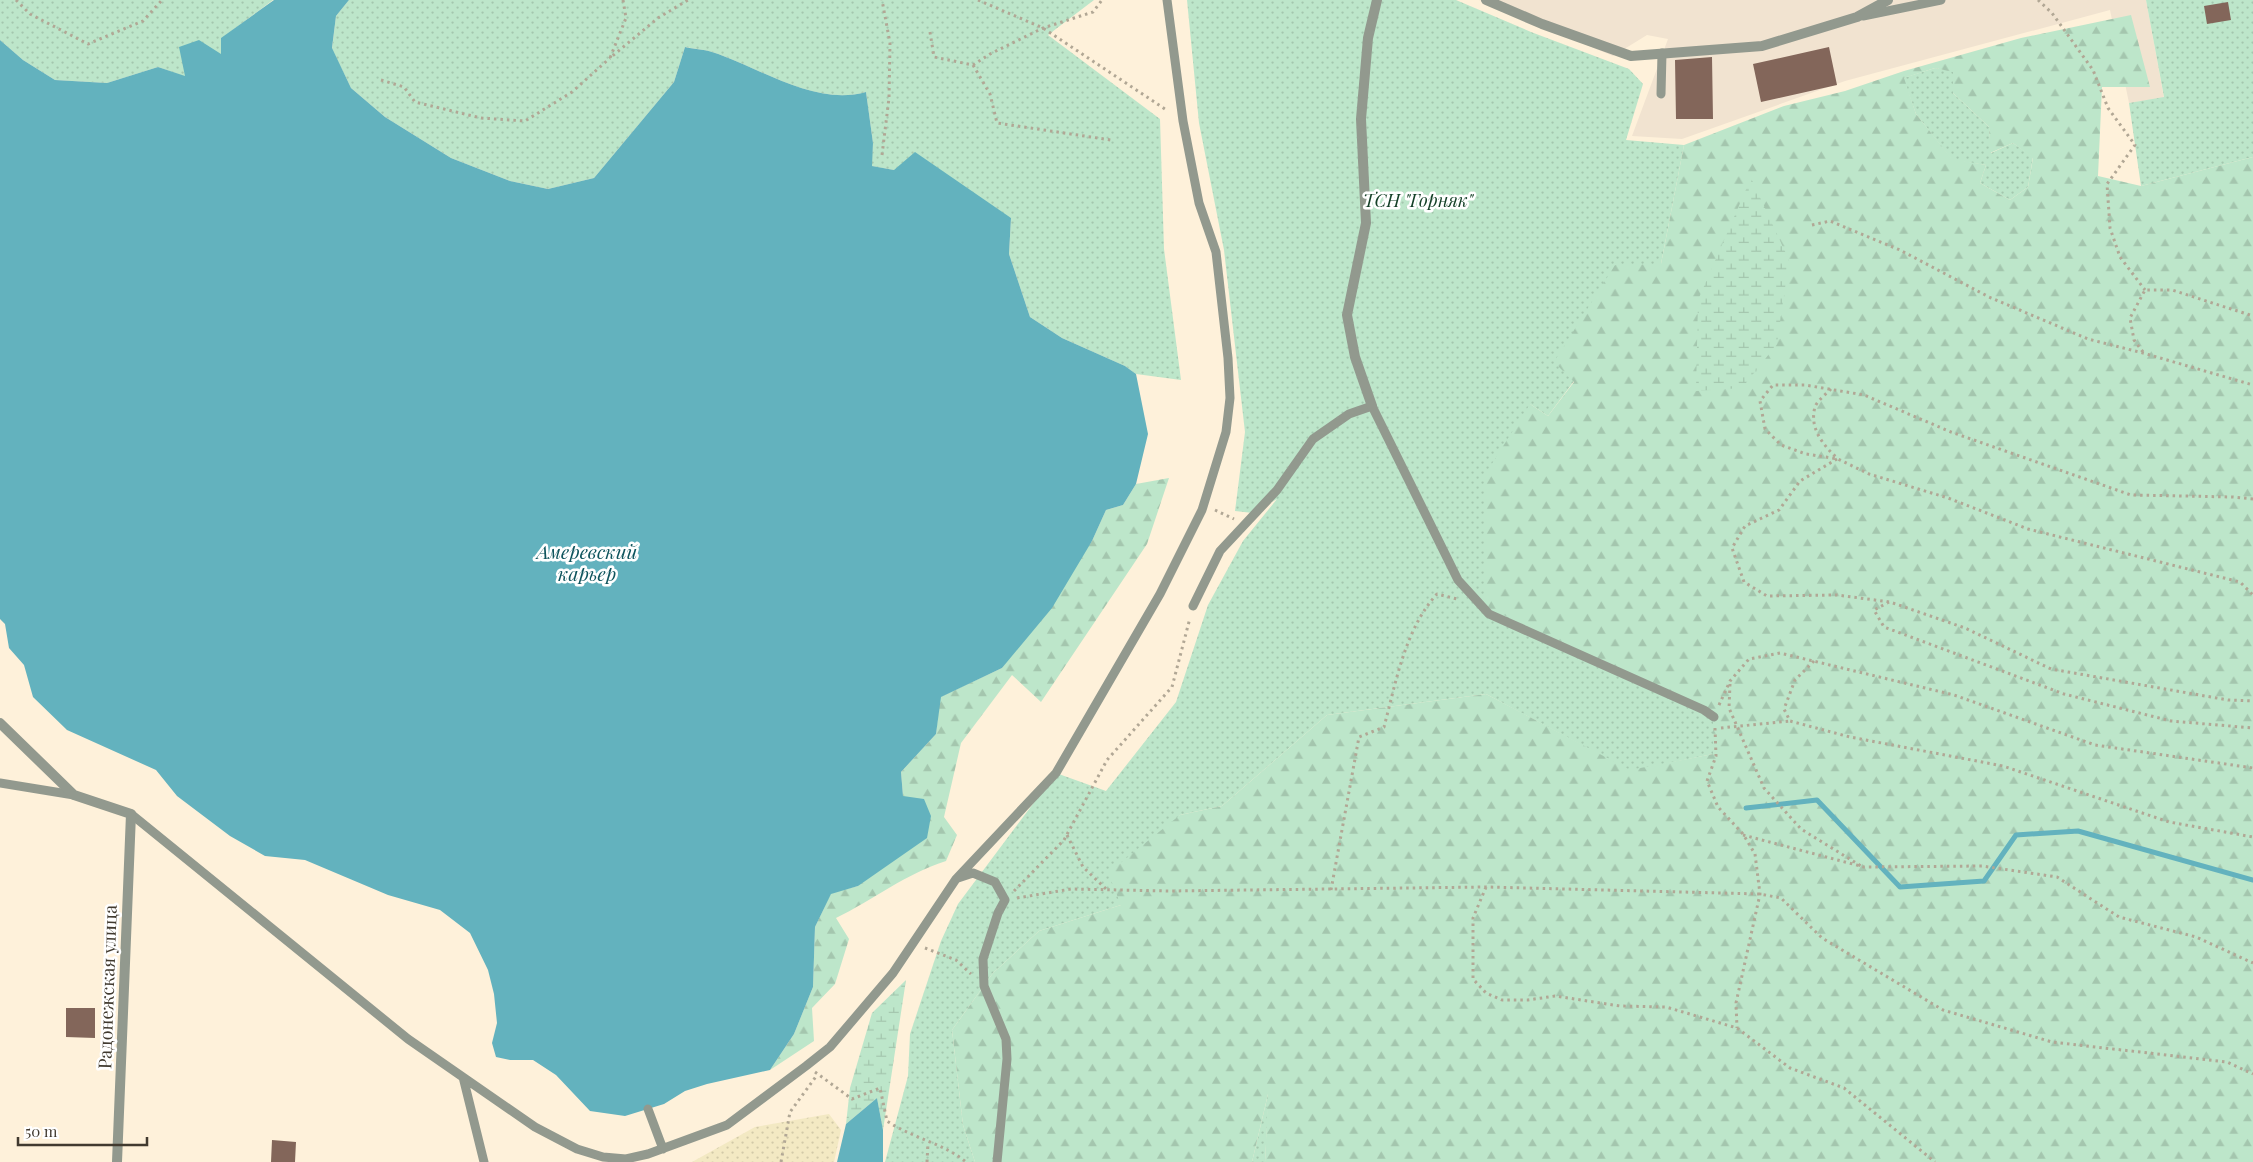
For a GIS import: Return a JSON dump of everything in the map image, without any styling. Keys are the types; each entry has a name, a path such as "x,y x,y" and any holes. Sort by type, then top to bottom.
{"street":[{"path":"1372,406 1355,357 1347,315 1366,223 1361,119 1368,38 1377,0"},
{"path":"1486,0 1542,24 1631,56 1762,46 1858,17 1888,0"},
{"path":"0,723 74,795 131,814"},
{"name":"Радонежская улица","path":"117,1162 131,814"}],"lane":[{"path":"131,814 400,1033 535,1127 577,1149 603,1157 626,1159 663,1149 727,1125 806,1066 830,1047 893,973 956,879 1056,773 1160,594 1202,510 1226,432 1230,398 1228,358 1216,252 1199,203 1183,121 1166,0"},
{"path":"1858,17 1941,0"},
{"path":"1662,53 1662,94"},
{"path":"1194,606 1220,551 1278,490 1313,439 1349,414 1372,406 1458,580 1489,614 1704,710 1714,717"},
{"path":"0,783 74,795"},
{"path":"956,879 973,873 995,882 1005,900 998,913 983,959 984,986 1006,1039 1007,1059 997,1162"},
{"path":"464,1077 484,1162"},
{"path":"648,1109 663,1149"}],"path":[{"path":"16,0 30,14 88,44 143,20 162,0"},
{"path":"610,58 626,18 623,0"},
{"path":"381,80 404,87 415,102 481,118 525,121 572,92 658,18 688,0"},
{"path":"882,0 890,52 890,98 882,155"},
{"path":"978,0 1043,28 1183,121"},
{"path":"930,32 934,57 973,65 990,54 1043,28 1093,12 1102,0"},
{"path":"2038,0 2052,13 2093,70 2108,108 2134,145 2107,184 2109,219 2110,228 2120,257 2145,290"},
{"path":"973,65 990,94 997,123 1111,140"},
{"path":"1812,225 1830,222 1900,250 1989,297 2088,339 2253,385"},
{"path":"2145,290 2172,290 2253,316"},
{"path":"2143,353 2134,340 2130,318 2145,290"},
{"path":"2253,499 2233,496 2131,495 1951,432 1864,395 1806,385 1773,385 1760,401 1766,429 1781,445 1806,454 1838,459 1869,474 1948,498 2028,529 2240,582 2253,595"},
{"path":"1831,390 1816,406 1814,422 1821,442 1838,459"},
{"path":"1838,459 1800,481 1779,510 1745,526 1732,548 1744,582 1767,596 1836,594 1890,602 1965,628 2051,669 2228,700 2253,701"},
{"path":"1212,509 1235,519"},
{"path":"1331,890 1359,738 1384,727 1403,657 1422,610 1437,594 1480,605"},
{"path":"1890,602 1874,610 1884,627 2064,694 2172,721 2253,728"},
{"path":"1005,900 1067,836 1107,760 1172,688 1194,606"},
{"path":"1737,1028 1736,1002 1760,894 1755,854 1743,834 1718,807 1708,781 1716,756 1714,717 1730,681 1749,660 1780,653 1954,695 2095,745 2253,768"},
{"path":"1790,721 1784,709 1795,680 1815,661"},
{"path":"1730,681 1729,708 1764,788 1801,829 1864,867"},
{"path":"1715,729 1790,721 1850,737 2004,766 2169,822 2253,838"},
{"path":"1743,834 1864,867 1982,866 2056,877 2119,917 2196,937 2253,962"},
{"path":"1067,836 1083,867 1106,889"},
{"path":"1005,900 1071,889 1331,890 1486,887 1760,894 1781,898 1822,938 1943,1010 2052,1042 2227,1062 2253,1074"},
{"path":"1486,887 1473,918 1473,979 1486,993 1502,1000 1528,1000 1555,996 1620,1006 1666,1007 1737,1028 1790,1068 1844,1088 1935,1162"},
{"path":"912,944 956,960 984,986"},
{"path":"806,1066 852,1099 880,1088 887,1121 903,1132 957,1155 966,1162"},
{"path":"781,1162 790,1112 818,1074"},
{"path":"928,1143 928,1162"}],"shaded area":[{"path":"1479,0 2146,0 2164,98 2129,103 2110,10 1845,81 1682,139 1632,136 1668,39 1647,35 1613,56"}],"green space":[{"path":"0,0 273,0 222,38 221,54 186,77 158,67 107,83 55,80 23,60 0,40"},
{"path":"349,0 1094,0 1048,35 1160,119 1164,249 1181,380 1136,374 1125,366 1062,338 1030,317 1009,254 1011,218 894,170 871,166 873,143 866,92 847,95 807,90 712,52 685,47 674,82 594,178 548,189 510,181 451,158 385,117 351,88 332,49 336,16"},
{"name":"ТСН \"Горняк\"","path":"1187,0 1456,0 1531,32 1629,69 1643,84 1626,140 1684,145 1661,264 1548,416 1530,404 1705,708 1713,713 1713,754 1630,771 1486,694 1327,715 1222,806 1180,815 1121,905 1039,931 993,973 952,1030 963,1125 975,1162 885,1162 908,1076 910,1034 941,941 958,904 1056,773 1106,791 1176,702 1208,605 1243,541 1277,499 1253,513 1235,511 1245,432 1224,250 1199,123"},
{"path":"2146,0 2253,0 2253,157 2141,186 2129,103 2164,97"},
{"path":"2131,15 2150,87 2102,87 2098,176 2141,186 2253,157 2253,1162 1265,1162 1268,1094 1252,1162 975,1162 963,1125 952,1030 993,973 1039,931 1121,905 1108,873 1180,815 1222,806 1327,715 1486,694 1630,770 1713,754 1713,713 1484,606 1486,473 1530,404 1548,416 1574,382 1554,362 1615,265 1661,264 1684,145 1784,106 1845,91 1904,71 2021,38","holes":["1935,68 1953,72 1953,93 1989,127 1990,153 2013,143 2033,158 2028,187 2010,200 1980,183 1986,165 1952,159 1916,114 1904,78"]},
{"path":"1935,68 1953,71 1953,93 1989,127 1991,153 2013,143 2033,157 2028,187 2010,200 1980,183 1986,165 1952,160 1916,114 1903,78"},
{"path":"1751,178 1789,260 1777,344 1742,388 1696,391 1698,300"},
{"path":"1169,478 1147,544 1041,702 1012,675 961,743 944,817 957,835 946,861 918,872 836,918 849,939 835,984 812,1008 814,1041 770,1070 794,1034 813,987 815,927 831,893 858,886 903,796 901,772 936,734 940,697 1002,668 1092,541 1106,510 1123,505 1136,484"},
{"path":"906,980 883,1130 877,1098 846,1124 850,1088 872,1013"},
{"path":"1269,1090 1265,1162 1252,1162"}],"sand":[{"path":"829,1114 841,1130 834,1162 692,1162 755,1127"}],"water":[{"name":"Амеревский карьер","path":"274,0 349,0 336,16 332,48 351,88 385,117 451,158 510,181 548,189 594,178 674,82 685,47 712,52 807,90 847,95 866,92 873,143 872,166 894,170 915,152 1011,218 1009,254 1030,317 1062,338 1125,366 1136,374 1148,434 1136,484 1123,505 1106,510 1092,541 1052,608 1002,668 941,697 936,734 901,772 903,796 924,799 931,816 927,838 858,886 831,894 815,927 813,987 794,1034 770,1070 707,1084 685,1091 664,1104 625,1116 590,1111 556,1075 533,1060 510,1060 496,1057 492,1043 497,1023 494,994 488,970 470,933 440,910 388,895 305,860 265,856 230,836 177,796 156,770 67,730 33,697 24,665 9,648 5,624 0,619 0,40 23,60 55,80 107,83 158,67 185,76 179,47 199,40 221,54 221,38"},
{"path":"877,1098 883,1130 883,1162 837,1162 846,1124"}],"building":[{"path":"2228,2 2231,20 2207,24 2204,6"},
{"path":"1829,47 1837,85 1761,102 1753,64"},
{"path":"1712,57 1713,119 1676,119 1675,60"},
{"path":"66,1008 95,1008 95,1038 66,1037"},
{"path":"272,1140 296,1142 295,1162 271,1162"}],"waterway":[{"path":"1746,808 1817,800 1900,887 1984,881 2016,835 2078,831 2253,880"}]}
